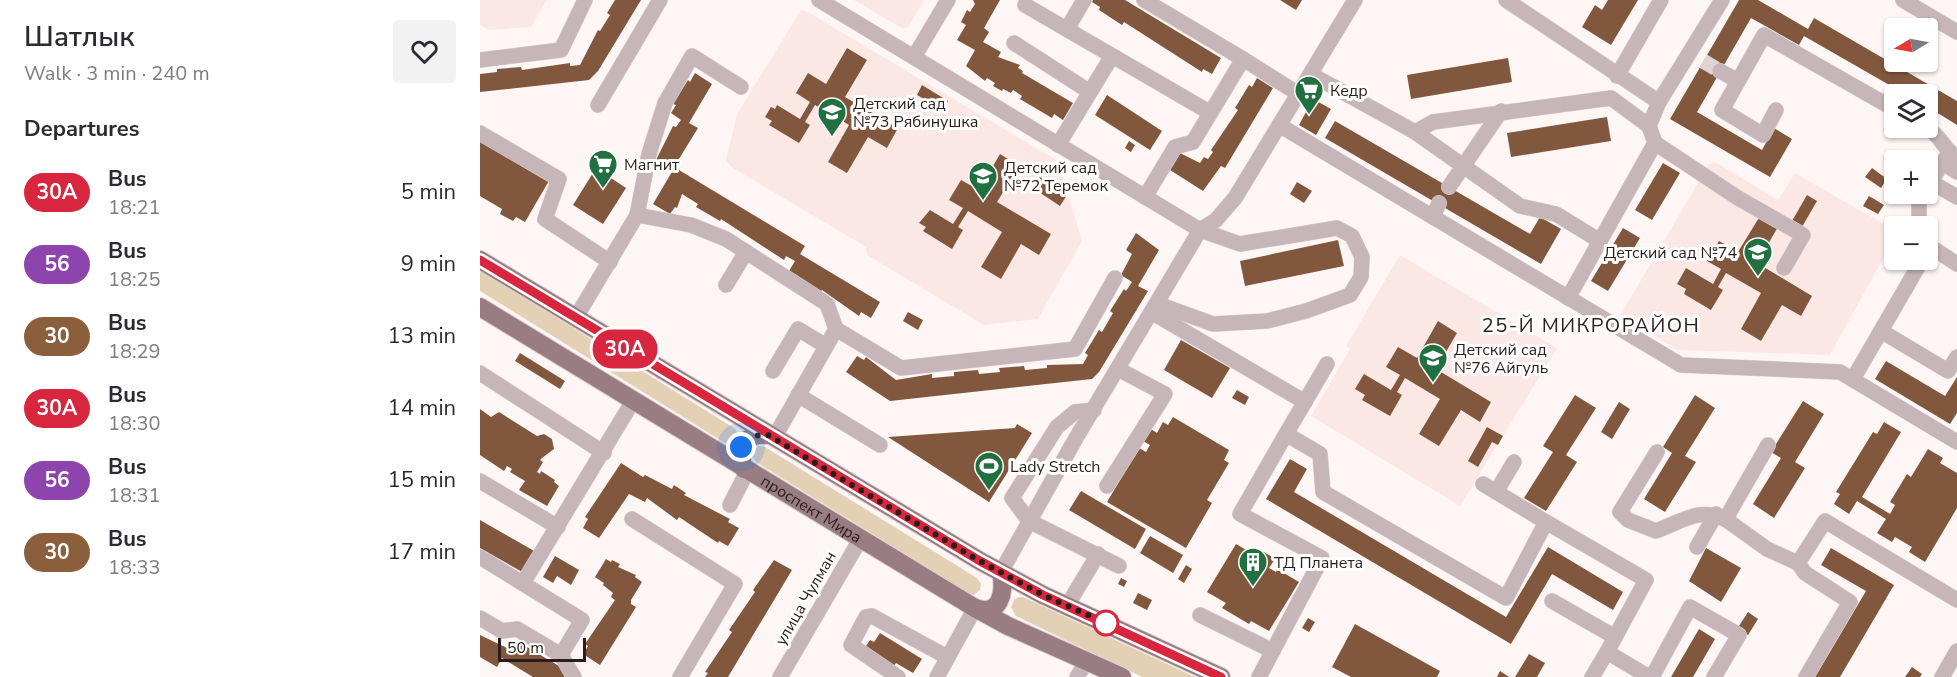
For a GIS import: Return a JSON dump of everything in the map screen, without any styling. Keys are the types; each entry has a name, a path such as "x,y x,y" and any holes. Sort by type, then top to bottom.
{"main road":[{"path":"480,260 575,319 1001,572 1067,606 1221,677"},
{"name":"проспект Мира","path":"480,307 975,608 1082,669 1122,677"},
{"path":"746,470 740,455 743,444 755,435 771,436"},
{"path":"975,608 990,609 1000,603 1005,588 1001,572"}],"street":[{"path":"480,60 561,50 585,0"},
{"path":"598,105 660,0"},
{"path":"819,0 1200,230 1240,244 1337,228 1352,236 1362,257 1361,277 1350,295 1306,312 1267,321 1213,324 1156,309"},
{"path":"914,57 948,0"},
{"path":"1066,29 1084,0"},
{"path":"1144,0 1297,93"},
{"path":"1001,572 1200,230 1216,220 1235,198 1297,93 1312,75 1354,0"},
{"path":"1506,0 1659,102"},
{"path":"1617,76 1661,0"},
{"path":"1649,126 1659,102 1697,57 1722,0"},
{"path":"1903,0 1957,32"},
{"path":"1025,5 1209,112"},
{"path":"1776,110 1763,135 1722,110 1764,35 1884,103"},
{"path":"1014,43 1090,92"},
{"path":"575,319 637,214 649,154 665,103 692,56 741,87"},
{"path":"1058,145 1112,56"},
{"path":"1145,197 1175,147 1193,142 1243,59"},
{"path":"1720,71 1738,81"},
{"path":"1312,75 1415,132 1520,206 1556,214 1600,241"},
{"path":"1415,132 1433,122 1501,111 1611,98 1649,126 1655,142 1737,198 1803,235 1784,268"},
{"path":"1449,187 1501,111"},
{"path":"1279,125 1436,210 1568,298 1681,365 1840,372 1957,442"},
{"path":"480,134 559,179 544,219 610,262"},
{"path":"1938,134 1957,171"},
{"path":"1568,298 1655,142"},
{"path":"1938,173 1950,158"},
{"path":"1938,191 1957,197"},
{"path":"637,214 692,225 726,238 827,304 836,329 901,368 1075,349 1115,278"},
{"path":"726,285 746,252"},
{"path":"1938,255 1957,264"},
{"path":"1852,379 1915,270"},
{"path":"1156,309 1305,402"},
{"path":"772,371 798,329 826,346"},
{"path":"771,436 836,329"},
{"path":"1881,332 1948,371 1957,357"},
{"path":"1259,677 1322,558 1240,514 1327,364"},
{"path":"1107,486 1165,394 1118,369"},
{"path":"480,373 604,453"},
{"path":"798,395 880,445"},
{"path":"523,583 604,453 633,401"},
{"path":"1094,410 1075,412 1057,427 1012,498 1029,521 1119,566"},
{"path":"1286,434 1320,454 1323,492 1506,598 1546,522"},
{"path":"1697,547 1722,517 1729,513 1768,445"},
{"path":"1657,452 1620,512 1628,520 1656,531 1704,513 1722,517 1767,549 1798,563 1805,573 1850,602 1806,677"},
{"path":"1514,462 1490,488 1646,580 1592,677"},
{"path":"729,505 746,470"},
{"path":"480,481 558,527"},
{"path":"632,519 735,584 680,677"},
{"path":"1798,563 1825,521 1957,600"},
{"name":"улица Чулман","path":"780,677 861,538"},
{"path":"1067,606 1098,554"},
{"path":"480,557 582,620 561,655"},
{"path":"1552,601 1616,637"},
{"path":"937,677 975,608"},
{"path":"1607,652 1651,677 1690,608 1739,635 1714,677"},
{"path":"1200,615 1273,651"},
{"path":"898,677 851,645 866,617 872,616 947,657"},
{"path":"480,618 502,631 517,629 561,655 574,677"},
{"path":"1942,677 1957,651"}],"shaded area":[{"path":"480,0 547,0 531,27 488,30 480,25"},
{"path":"854,0 924,0 908,27 903,29"},
{"path":"801,10 1058,161 1082,241 1038,319 984,325 867,255 866,247 731,167 726,160 737,114"},
{"name":"Детский сад №74","path":"1715,162 1778,200 1795,173 1884,224 1884,257 1830,355 1678,350 1620,316 1709,164"},
{"name":"Детский сад №76 Айгуль","path":"1400,255 1557,348 1460,506 1311,416 1350,349 1346,346"},
{"path":"480,270 734,428 738,433 737,440 731,444 725,443 480,291"},
{"path":"758,446 765,447 977,578 981,584 980,590 974,595 968,593 756,462 751,455"},
{"path":"1019,597 1195,677 1142,677 1016,616 1011,607 1014,600"}],"building":[{"path":"615,0 641,0 598,71 589,80 480,92 480,74 497,72 497,69 521,67 522,70 570,63 570,66 580,65 598,30 600,31 610,15 607,13"},
{"path":"973,0 1000,0 984,28 989,32 983,42 1001,52 998,57 1020,65 1018,68 1023,71 1022,73 1073,103 1063,120 1054,114 1052,118 1020,99 1022,96 1013,90 1011,93 993,86 995,83 987,78 985,81 966,66 975,50 957,40 966,25 961,22 967,10 970,12 975,4"},
{"path":"1093,0 1125,0 1221,58 1212,74 1203,69 1202,72 1124,22 1122,25 1099,10 1100,7 1092,2"},
{"path":"1280,0 1302,0 1296,10"},
{"path":"1608,0 1638,0 1611,45 1582,27 1595,5 1602,10"},
{"path":"1739,0 1758,0 1808,29 1814,18 1884,59 1884,72 1907,72 1928,84 1888,84 1804,36 1799,45 1751,18 1697,112 1762,150 1774,128 1792,139 1770,177 1670,119"},
{"path":"847,48 867,60 845,97 898,128 887,148 868,137 847,173 828,162 849,125 815,105 805,122 810,125 799,143 769,125 772,121 765,117 771,107 775,109 777,105 800,119 810,102 796,93 808,73 826,84"},
{"path":"1508,58 1512,82 1411,99 1407,75"},
{"path":"695,73 712,84 689,123 698,128 674,167 805,246 800,254 880,302 871,318 861,312 859,316 822,290 820,293 797,279 798,276 789,271 795,261 786,256 784,260 721,219 720,221 696,207 698,204 682,194 677,208 675,207 670,214 653,204 673,170 656,160 673,126 676,127 681,120 671,113 676,105 673,104"},
{"path":"1257,78 1273,88 1225,168 1221,166 1203,191 1170,170 1180,153 1200,163 1204,157 1208,159 1213,152 1211,150 1238,110 1235,108 1249,85 1252,87"},
{"path":"922,85 948,101 943,110 917,95"},
{"path":"1938,90 1957,101 1957,125 1938,113"},
{"path":"1107,95 1162,131 1150,150 1095,115"},
{"path":"1313,99 1331,109 1316,135 1299,125"},
{"path":"1607,117 1611,141 1511,157 1507,133"},
{"path":"1335,121 1530,234 1540,217 1561,229 1541,264 1325,138"},
{"path":"480,140 550,179 525,222 516,217 513,221 500,214 502,209 480,196"},
{"path":"1129,141 1135,145 1131,152 1125,148"},
{"path":"1000,154 1019,166 997,202 1051,234 1039,255 1021,244 1001,279 981,267 1002,232 968,211 958,227 963,230 952,249 923,231 926,227 919,223 930,210 953,224 963,208 949,200 961,180 979,190"},
{"path":"1663,163 1680,173 1652,220 1635,210"},
{"path":"596,168 626,188 603,224 573,205"},
{"path":"1872,168 1884,177 1884,184 1881,188 1865,177"},
{"path":"1040,177 1067,195 1060,206 1033,188"},
{"path":"1297,182 1312,191 1304,203 1290,194"},
{"path":"1807,195 1817,201 1802,227 1792,221"},
{"path":"1869,196 1884,205 1878,214 1863,206"},
{"path":"1760,216 1778,227 1757,263 1812,296 1801,316 1782,305 1761,341 1741,329 1761,293 1726,273 1718,287 1723,290 1711,310 1684,294 1686,289 1677,284 1686,268 1713,284 1721,269 1707,261 1719,241 1738,252"},
{"path":"1623,228 1640,238 1608,291 1591,281"},
{"path":"1136,233 1159,250 1138,286 1148,291 1099,372 1092,379 890,401 846,372 857,356 864,360 866,357 896,380 932,374 932,378 954,376 954,372 978,370 979,374 1000,372 999,368 1024,366 1025,370 1047,368 1047,365 1083,364 1088,355 1085,353 1099,330 1102,332 1113,313 1110,311 1124,289 1126,291 1132,282 1121,275 1132,254 1126,250"},
{"path":"1338,240 1344,266 1245,286 1240,261"},
{"path":"908,312 923,320 918,330 903,321"},
{"path":"1438,321 1457,333 1436,369 1491,402 1480,422 1461,410 1439,446 1419,434 1440,399 1405,378 1397,392 1402,395 1390,416 1362,400 1365,395 1355,389 1364,374 1391,390 1400,375 1386,367 1398,347 1417,358"},
{"path":"1181,340 1230,368 1212,398 1164,370"},
{"path":"520,353 565,381 560,389 515,361"},
{"path":"1886,361 1945,396 1957,377 1957,413 1950,424 1875,379"},
{"path":"1237,390 1249,397 1245,405 1232,398"},
{"path":"1575,395 1596,408 1566,455 1577,462 1546,511 1524,498 1553,452 1543,446"},
{"path":"1695,395 1715,408 1685,456 1696,462 1665,512 1644,499 1672,453 1663,447"},
{"path":"1803,401 1824,414 1795,462 1805,468 1774,518 1753,504 1781,458 1771,452"},
{"path":"1619,402 1630,409 1612,439 1601,432"},
{"path":"480,409 491,417 499,412 537,436 544,434 552,439 554,449 540,460 543,462 537,472 540,474 541,471 555,480 554,482 559,486 547,506 519,490 525,481 510,472 512,469 507,466 504,471 480,455"},
{"path":"1173,417 1229,450 1224,460 1229,463 1207,500 1212,503 1186,548 1107,502 1139,448 1146,452 1150,445 1143,441 1151,429 1157,433 1163,422 1168,425"},
{"path":"1884,422 1901,432 1862,497 1890,514 1895,505 1890,502 1907,474 1911,477 1928,449 1943,458 1940,463 1957,473 1957,508 1925,562 1909,552 1912,547 1895,537 1892,542 1877,533 1886,519 1857,501 1849,514 1834,504 1840,494 1836,492 1873,432 1877,434"},
{"path":"1017,424 1032,433 989,502 888,437 1015,428"},
{"path":"1487,427 1503,436 1498,445 1492,442 1478,467 1468,461"},
{"path":"1290,459 1307,469 1294,492 1506,617 1548,547 1623,592 1613,610 1552,574 1511,644 1266,499"},
{"path":"621,463 643,477 645,475 672,489 674,485 686,493 684,495 730,519 728,522 739,528 728,546 719,541 718,543 679,517 677,520 647,498 645,502 629,494 599,538 583,528 588,519 585,517"},
{"path":"1081,491 1146,529 1135,549 1069,510"},
{"path":"480,520 536,552 524,573 480,548"},
{"path":"1150,536 1183,555 1173,573 1140,553"},
{"name":"ТД Планета","path":"1236,544 1260,558 1264,552 1275,559 1269,568 1276,572 1277,569 1299,582 1269,631 1251,621 1249,624 1222,608 1226,603 1207,592"},
{"path":"1706,548 1741,568 1721,602 1689,581"},
{"path":"1831,548 1894,585 1840,677 1815,677 1866,591 1821,565"},
{"path":"555,556 579,570 571,585 557,576 553,583 543,577"},
{"path":"606,559 620,564 618,567 636,575 635,577 642,582 631,600 631,604 636,607 600,665 583,654 588,646 585,644 615,600 611,597 613,593 595,577"},
{"path":"774,560 792,570 728,677 705,677 708,673 705,672 732,632 729,630"},
{"path":"1186,565 1192,569 1184,583 1178,579"},
{"path":"1121,578 1127,581 1124,587 1118,584"},
{"path":"1138,593 1152,600 1147,610 1133,603"},
{"path":"1748,612 1758,619 1748,635 1737,629"},
{"path":"1308,618 1315,622 1309,632 1302,628"},
{"path":"1355,624 1440,671 1437,677 1351,677 1332,667"},
{"path":"1699,629 1715,639 1693,677 1671,677"},
{"path":"880,633 922,659 913,673 896,663 893,667 864,649 870,640 874,642"},
{"path":"480,635 507,648 511,641 521,646 522,644 564,669 562,672 571,677 533,677 502,658 497,667 480,657"},
{"path":"1529,654 1545,663 1537,677 1515,677"},
{"path":"1912,667 1922,674 1920,677 1905,677"},
{"path":"1500,671 1509,677 1497,677"}],"tunnel":[{"path":"1703,61 1720,71"}],"bus line":[{"name":"30А","path":"480,260 980,561 1043,595 1221,677"}],"place":[{"name":"Кедр","path":"1309,116"},
{"name":"Детский сад №73 Рябинушка","path":"832,138"},
{"name":"Магнит","path":"603,190"},
{"name":"Детский сад №72 Теремок","path":"983,202"},
{"name":"Детский сад №74","path":"1758,278"},
{"name":"Детский сад №76 Айгуль","path":"1433,384"},
{"name":"Lady Stretch","path":"989,492"},
{"name":"ТД Планета","path":"1253,588"}],"district":[{"name":"25-Й МИКРОРАЙОН","path":"1591,325"}],"route":[{"path":"741,447 751,436 768,435 980,561 1043,595 1106,623"}]}
